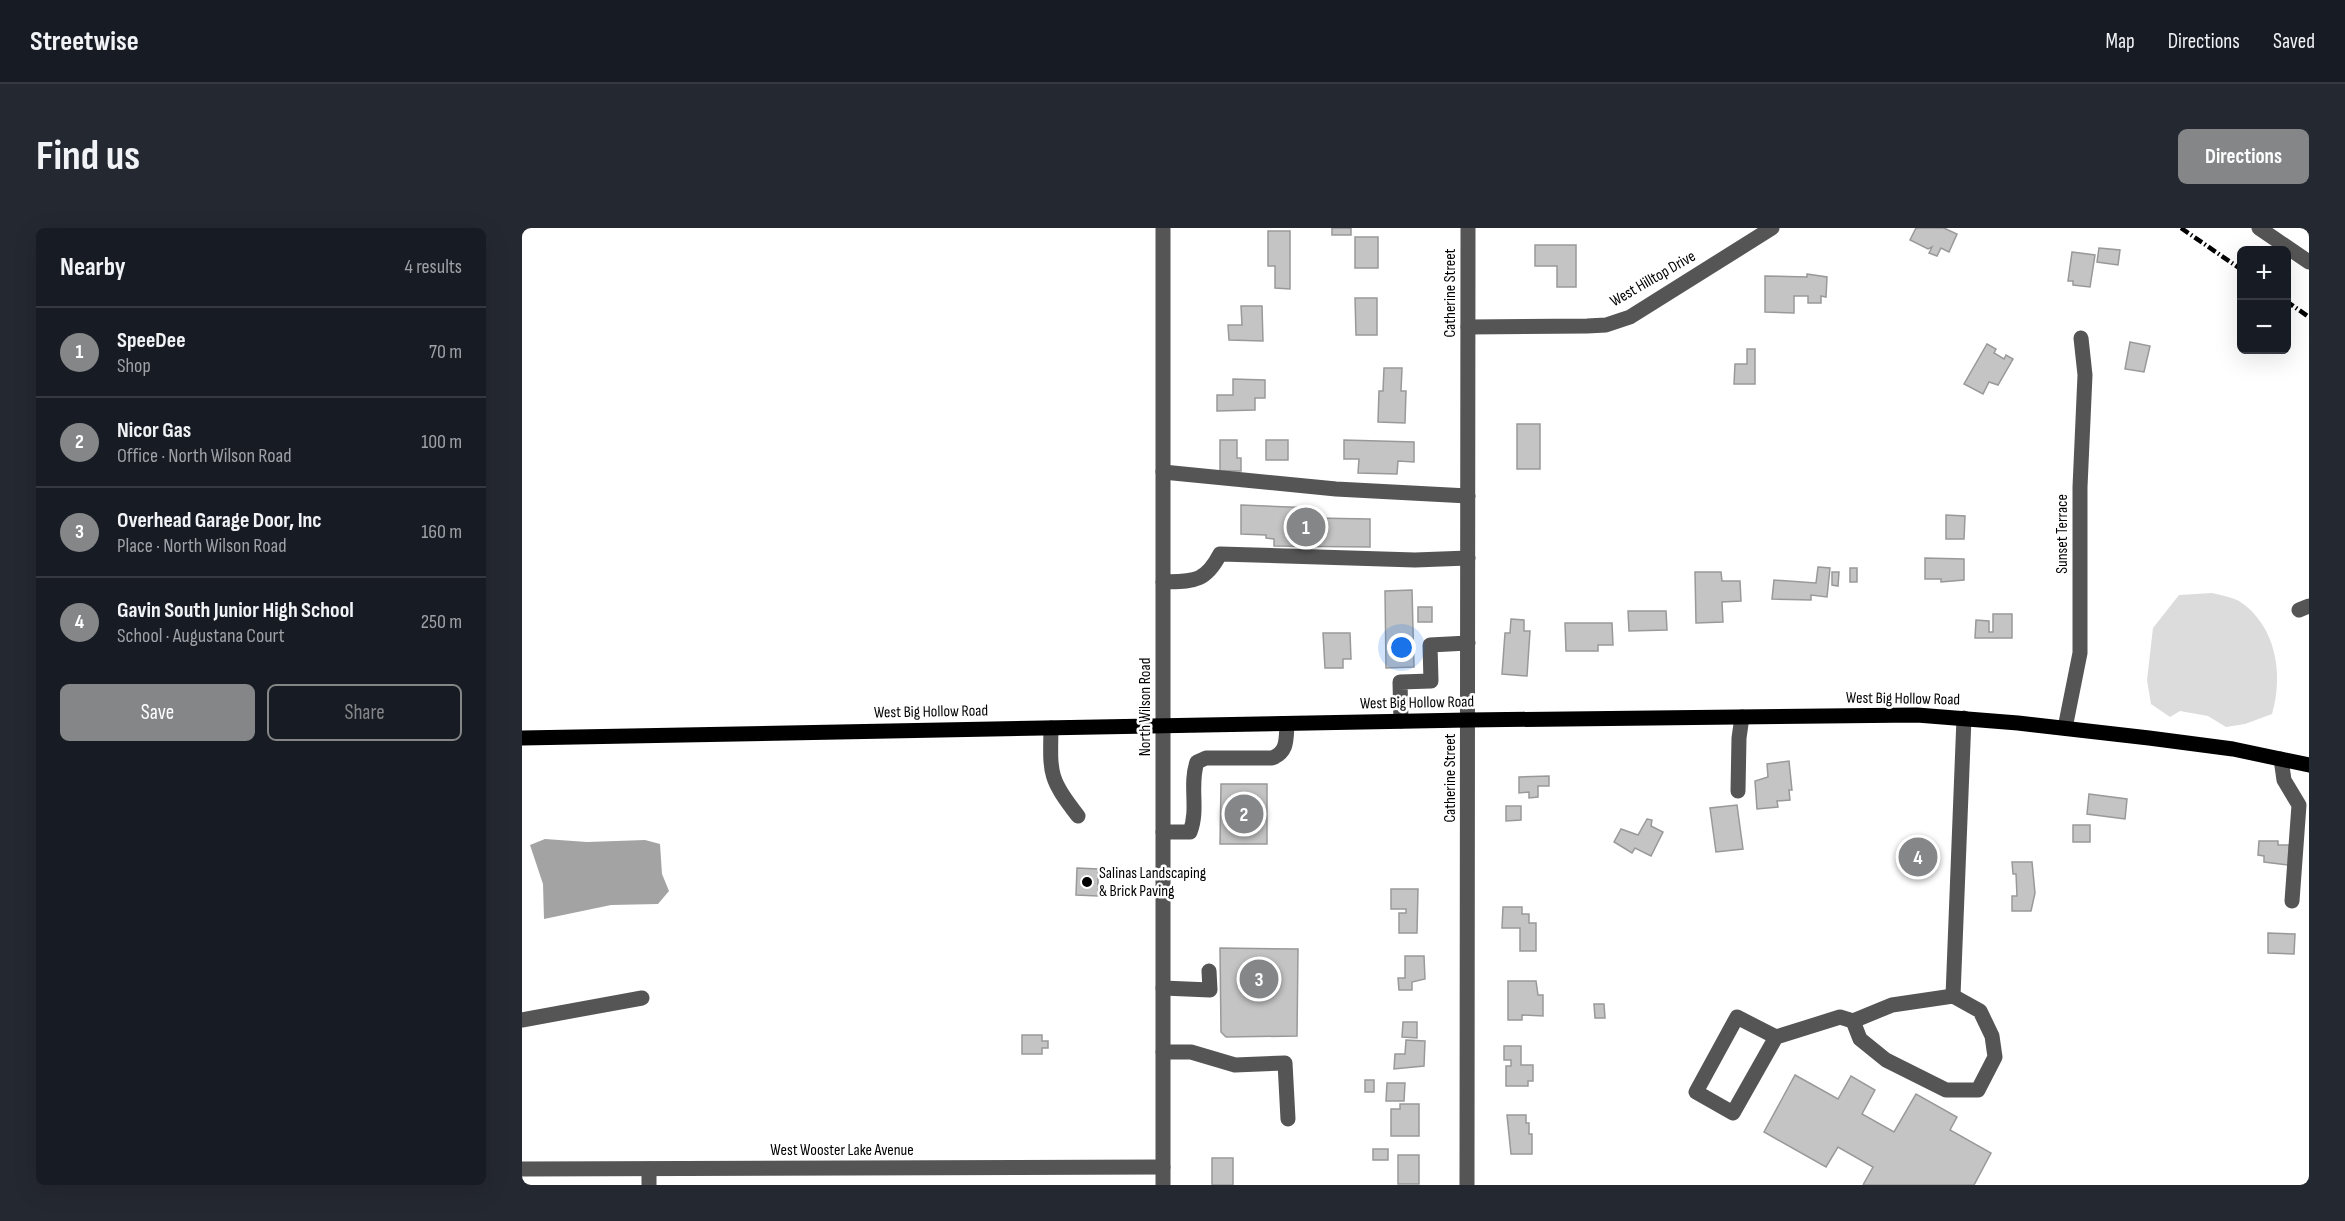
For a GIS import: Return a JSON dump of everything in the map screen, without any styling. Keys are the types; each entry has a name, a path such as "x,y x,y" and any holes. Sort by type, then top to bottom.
{"main road":[{"name":"West Big Hollow Road","path":"522,738 1401,721 1917,715 2065,728 2233,749 2309,765"}],"street":[{"name":"North Wilson Road","path":"1163,228 1163,1185"},
{"name":"Catherine Street","path":"1467,1185 1468,228"},
{"name":"West Hilltop Drive","path":"1468,327 1606,325 1629,317 1772,228"},
{"path":"2259,228 2309,262"},
{"name":"Sunset Terrace","path":"2065,728 2080,653 2080,487 2085,375 2081,338"},
{"path":"1163,472 1336,489 1468,496"},
{"path":"1163,582 1195,581 1205,576 1220,554 1414,561 1468,558"},
{"path":"1401,721 1400,682 1431,681 1430,645 1468,643"},
{"path":"1738,791 1739,738 1742,717"},
{"path":"1953,996 1964,718"},
{"path":"1163,832 1190,832 1195,819 1194,772 1197,762 1206,758 1272,758 1281,755 1286,746 1287,724"},
{"path":"1051,728 1051,775 1057,789 1078,816"},
{"path":"2281,759 2284,780 2300,805 2292,901"},
{"path":"1163,988 1210,990 1209,971"},
{"path":"1776,1037 1737,1017 1696,1092 1733,1113 1776,1037 1840,1017 1853,1022 1892,1005 1953,996 1980,1011 1992,1036 1995,1057 1978,1090 1946,1090 1886,1060 1860,1040 1853,1022"},
{"path":"522,1020 642,998"},
{"path":"1163,1052 1191,1052 1235,1065 1285,1063 1287,1119"},
{"name":"West Wooster Lake Avenue","path":"522,1169 1163,1167"},
{"path":"649,1169 649,1185"}],"shaded area":[{"path":"2212,593 2239,601 2252,611 2269,637 2274,652 2277,683 2272,714 2245,724 2226,727 2208,716 2180,711 2170,717 2151,704 2147,680 2153,628 2179,595"},
{"path":"545,839 587,842 645,840 660,844 662,874 669,891 658,904 611,905 544,919 543,884 530,845"}],"building":[{"path":"1332,228 1351,228 1351,235 1332,235"},
{"path":"1916,228 1944,228 1957,234 1949,252 1941,248 1937,256 1929,253 1932,247 1928,249 1910,240"},
{"path":"1268,231 1290,231 1290,289 1275,288 1275,266 1268,266"},
{"path":"1355,237 1378,237 1378,268 1355,268"},
{"path":"1535,245 1576,245 1576,287 1557,287 1557,266 1535,266"},
{"path":"2099,248 2120,250 2118,265 2097,262"},
{"path":"2072,252 2095,255 2090,287 2073,285 2073,281 2068,281"},
{"path":"1807,274 1827,277 1826,297 1821,296 1821,303 1808,303 1808,296 1794,296 1794,313 1765,312 1765,276 1807,277"},
{"path":"1355,298 1377,298 1377,335 1356,335"},
{"path":"1241,306 1262,306 1263,341 1229,340 1228,325 1242,325"},
{"path":"2130,342 2150,346 2144,372 2125,369"},
{"path":"1987,344 1996,349 1994,353 2004,359 2006,355 2013,359 1998,385 1989,382 1983,394 1964,384"},
{"path":"1747,349 1755,349 1755,384 1734,384 1735,364 1747,364"},
{"path":"1384,368 1402,368 1401,391 1406,391 1405,423 1378,422 1379,391 1383,391"},
{"path":"1233,379 1265,380 1265,398 1255,398 1255,410 1217,411 1217,395 1233,395"},
{"path":"1517,424 1540,424 1540,469 1517,469"},
{"path":"1220,440 1237,440 1237,458 1241,458 1241,471 1220,471"},
{"path":"1266,440 1288,440 1288,460 1266,460"},
{"path":"1344,440 1414,442 1414,462 1398,461 1397,474 1358,473 1359,459 1344,459"},
{"path":"1241,505 1314,508 1314,518 1370,519 1370,547 1274,546 1274,539 1266,538 1266,535 1241,534"},
{"path":"1946,515 1965,516 1964,539 1946,539"},
{"path":"1925,558 1964,559 1964,580 1941,582 1941,579 1925,579"},
{"path":"1818,567 1830,568 1827,597 1811,595 1811,600 1772,599 1774,580 1816,583"},
{"path":"1850,568 1857,568 1857,582 1850,582"},
{"path":"1695,572 1721,572 1722,581 1740,581 1741,601 1722,602 1723,622 1696,623"},
{"path":"1832,572 1839,572 1838,586 1832,585"},
{"path":"1412,590 1414,667 1386,668 1385,591"},
{"path":"1418,607 1432,607 1432,622 1418,622"},
{"path":"1628,611 1666,611 1667,630 1629,631"},
{"path":"1993,614 2012,614 2012,638 1975,638 1976,620 1989,621 1989,632 1993,632"},
{"path":"1511,619 1524,620 1524,631 1530,631 1527,676 1502,674 1505,633 1510,633"},
{"path":"1565,623 1612,623 1613,645 1598,645 1598,651 1566,651"},
{"path":"1323,633 1350,633 1351,659 1343,659 1343,668 1325,668"},
{"path":"1789,761 1792,790 1789,790 1790,800 1777,801 1778,807 1757,809 1755,781 1768,777 1767,764"},
{"path":"1549,776 1549,786 1538,786 1538,797 1529,798 1529,792 1519,793 1519,777"},
{"path":"1221,784 1267,784 1267,844 1220,844"},
{"path":"2089,794 2127,799 2125,819 2087,814"},
{"path":"1737,805 1743,849 1716,852 1710,808"},
{"path":"1506,806 1521,806 1521,820 1506,821"},
{"path":"1647,819 1652,820 1651,826 1663,832 1651,856 1635,848 1632,853 1614,842 1621,829 1638,835"},
{"path":"2073,825 2090,825 2090,842 2073,842"},
{"path":"2259,841 2278,841 2278,845 2289,845 2288,865 2264,862 2264,856 2258,855"},
{"path":"2012,862 2032,862 2035,893 2031,911 2012,911 2012,896 2017,896 2016,874 2013,874"},
{"name":"Salinas Landscaping & Brick Paving","path":"1077,868 1098,869 1098,896 1076,895"},
{"path":"1391,889 1418,889 1417,933 1399,933 1399,913 1406,913 1406,909 1391,909"},
{"path":"1503,907 1522,907 1522,914 1529,914 1529,923 1536,923 1536,951 1520,951 1520,928 1502,928"},
{"path":"2268,933 2295,934 2294,954 2268,953"},
{"path":"1220,948 1298,949 1297,1036 1226,1037 1221,1032"},
{"path":"1405,956 1424,956 1425,979 1412,982 1412,990 1399,990 1398,978 1405,978"},
{"path":"1508,981 1536,981 1538,995 1543,995 1543,1016 1522,1015 1522,1020 1508,1020"},
{"path":"1594,1004 1604,1004 1605,1018 1595,1018"},
{"path":"1403,1022 1417,1022 1417,1038 1402,1037"},
{"path":"1022,1035 1042,1035 1042,1041 1048,1041 1048,1048 1042,1048 1042,1054 1022,1054"},
{"path":"1406,1040 1425,1041 1424,1066 1394,1069 1395,1054 1405,1054"},
{"path":"1504,1046 1521,1046 1521,1065 1533,1065 1533,1081 1528,1081 1528,1086 1506,1086 1506,1066 1511,1066 1511,1060 1504,1060"},
{"path":"1795,1075 1838,1099 1851,1076 1875,1090 1862,1114 1894,1132 1916,1094 1957,1117 1950,1130 1991,1153 1974,1185 1863,1185 1873,1167 1838,1147 1826,1167 1764,1132"},
{"path":"1365,1080 1374,1080 1374,1092 1365,1092"},
{"path":"1387,1083 1405,1083 1404,1101 1386,1101"},
{"path":"1400,1104 1419,1104 1419,1136 1391,1136 1391,1109 1400,1109"},
{"path":"1507,1115 1526,1115 1529,1134 1532,1134 1532,1154 1511,1154"},
{"path":"1373,1149 1388,1149 1388,1160 1373,1160"},
{"path":"1398,1155 1419,1155 1419,1184 1398,1184"},
{"path":"1212,1158 1233,1158 1233,1185 1212,1185"}],"railway":[{"path":"2181,228 2237,267"},
{"path":"2291,304 2309,317"}],"place":[{"name":"SpeeDee","path":"1306,527"},
{"name":"Nicor Gas","path":"1244,814"},
{"name":"Gavin South Junior High School","path":"1918,857"},
{"name":"Salinas Landscaping & Brick Paving","path":"1087,882"},
{"name":"Overhead Garage Door, Inc","path":"1259,979"}]}
